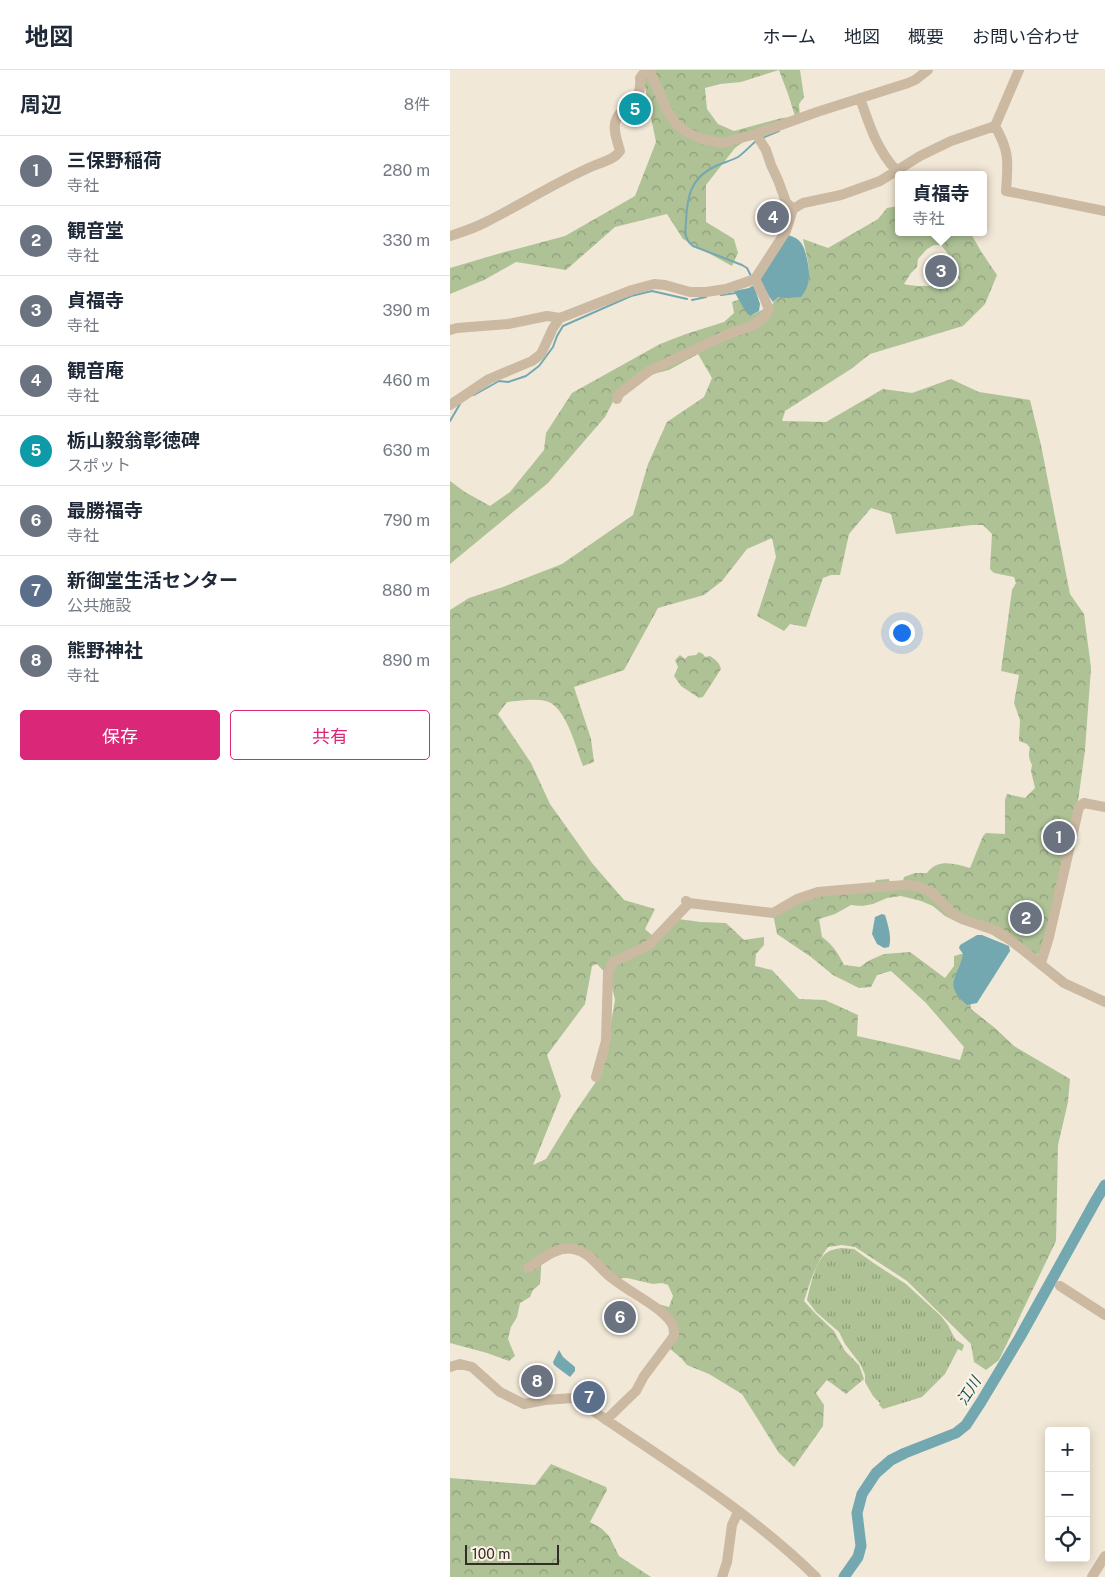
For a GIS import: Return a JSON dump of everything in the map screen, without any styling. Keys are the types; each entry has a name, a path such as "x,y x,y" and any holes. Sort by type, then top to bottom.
{"street":[{"path":"450,236 486,222 553,186 614,158 620,151 615,126 616,120 621,112 639,95 641,87 640,78 647,70 669,114 677,125 688,133 702,139 722,143 758,138 908,83 928,70"},
{"path":"450,330 508,324 547,316 560,318 632,290 654,284 690,292 706,292 726,289 752,280 778,246 793,209 803,203 841,195 880,181 920,156 951,141 995,126 1019,70"},
{"path":"861,100 873,136 889,163 896,170"},
{"path":"995,126 1007,151 1006,191 1105,212"},
{"path":"758,138 766,150 786,202 793,209"},
{"path":"617,400 619,394 649,371 726,335 754,325 764,317 769,310 764,297 752,280"},
{"path":"450,405 488,379 532,361 541,354 553,328 560,318"},
{"path":"1041,964 1079,807 1084,803 1105,807"},
{"path":"596,1077 606,1041 608,972 613,962 650,945 688,902 773,913 797,899 818,892 906,885 917,886 931,892 952,913 962,919 997,931 1008,938 1064,983 1105,1002"},
{"path":"528,1268 551,1253 564,1248 582,1252 591,1258 606,1274 650,1304 672,1323 674,1336 670,1342 644,1376 636,1391 606,1420"},
{"path":"1060,1286 1105,1315"},
{"path":"450,1367 460,1364 472,1367 500,1392 524,1404 573,1398 738,1512 816,1577"},
{"path":"722,1577 727,1562 732,1525 738,1512"},
{"path":"1092,1577 1105,1556"}],"green space":[{"path":"645,70 779,70 800,70 804,97 799,104 800,117 763,128 735,148 706,185 706,222 734,239 738,253 732,266 683,239 667,214 615,227 566,270 516,262 484,280 450,294 450,268 565,236 635,196 656,142 643,78","holes":["779,70 795,116 734,131 718,124 707,109 705,88 741,82"]},
{"path":"895,207 895,236 972,236 997,275 985,304 963,326 870,354 851,369 785,411 782,421 826,422 883,389 912,393 951,379 979,392 1030,400 1041,445 1070,594 1084,614 1091,668 1085,750 1076,816 1065,839 1067,853 1041,952 1037,955 1025,954 982,928 957,922 945,916 933,906 901,896 887,898 862,906 851,905 835,914 819,919 822,937 835,949 844,965 860,967 884,954 910,952 945,978 954,966 954,956 965,953 971,1009 1014,1046 1070,1079 1068,1102 1058,1145 1056,1241 999,1360 986,1370 974,1362 971,1344 907,1281 855,1247 842,1245 828,1247 817,1266 804,1301 834,1331 845,1351 859,1365 864,1379 846,1394 827,1380 816,1393 824,1405 823,1426 794,1467 779,1453 742,1394 709,1374 687,1365 669,1348 677,1334 658,1304 669,1307 673,1296 668,1285 662,1283 653,1284 627,1278 606,1279 580,1249 542,1255 540,1284 533,1290 530,1297 520,1303 517,1317 511,1327 508,1339 515,1356 509,1361 450,1343 450,610 469,598 562,564 633,515 648,464 667,422 704,397 712,378 698,354 669,370 645,376 619,390 605,417 548,483 450,564 450,481 490,506 510,492 544,450 546,433 572,393 660,344 724,322 734,313 732,302 740,299 752,315 772,305 777,297 801,296 808,283 809,276 803,239 828,248 878,219 887,208","holes":["934,245 941,245 948,254 951,266 959,280 950,286 904,284 917,267 918,259 927,249","871,508 891,514 896,534 972,525 983,525 992,534 990,569 994,573 1014,577 1016,583 1012,590 1001,671 1019,675 1014,703 1020,720 1019,741 1027,744 1030,748 1029,757 1035,788 1025,798 1007,794 1005,800 1005,834 986,833 970,868 947,863 937,865 927,873 915,873 904,877 901,887 890,883 889,879 876,880 876,884 802,894 773,914 777,934 811,957 833,975 859,988 871,987 877,975 891,971 926,1003 964,1047 960,1060 857,1036 858,1015 825,1000 799,999 772,970 755,966 756,954 764,945 764,937 744,940 726,923 671,918 654,937 645,929 655,909 624,900 592,863 550,804 531,763 498,714 507,702 524,700 547,701 557,708 567,723 583,766 594,762 591,739 574,687 624,670 658,608 704,595 722,581 747,549 772,538 776,557 757,616 784,631 790,624 806,627 823,578 831,575 840,575 849,534","597,964 610,978 615,1000 602,1073 546,1159 533,1165 561,1096 547,1055 585,1004 592,966"]},
{"path":"699,652 705,657 710,656 714,659 721,669 703,697 699,698 681,686 674,676 678,667 675,660 680,655 685,659"},
{"path":"841,1248 854,1249 906,1284 941,1316 955,1339 964,1345 962,1351 958,1349 945,1374 922,1397 883,1409 865,1382 865,1375 861,1365 845,1344 839,1332 816,1312 807,1300 813,1276 821,1258 828,1252"},
{"path":"551,1464 606,1487 607,1490 590,1522 601,1528 609,1536 619,1556 651,1577 450,1577 450,1478 535,1485"}],"water":[{"path":"788,235 799,241 803,247 809,269 807,288 801,297 778,297 773,302 760,280"},
{"path":"754,286 760,304 759,311 750,316 734,291"},
{"path":"882,914 885,915 890,935 889,947 884,948 877,944 872,934 875,917"},
{"path":"977,935 982,935 1009,946 1010,951 977,1003 967,1005 959,998 953,986 963,954 959,948 960,945"},
{"path":"559,1350 563,1357 575,1367 575,1371 570,1377 554,1365 553,1362"}],"waterway":[{"path":"762,138 779,131"},
{"path":"751,276 747,268 742,265 693,246 687,238 685,229 687,205 695,183 714,167 738,157 756,141"},
{"path":"474,395 499,381 508,382 526,376 539,366 553,347 563,326 631,296 652,291 687,299"},
{"path":"721,295 736,293"},
{"path":"692,300 706,297"},
{"path":"450,421 460,404"},
{"name":"江川","path":"844,1577 858,1557 861,1546 857,1513 862,1494 876,1473 891,1460 956,1433 966,1425 1020,1337 1105,1185"}],"place":[{"name":"栃山毅翁彰徳碑","path":"635,109"},
{"name":"観音庵","path":"773,217"},
{"name":"貞福寺","path":"941,271"},
{"name":"三保野稲荷","path":"1059,837"},
{"name":"観音堂","path":"1026,918"},
{"name":"最勝福寺","path":"620,1317"},
{"name":"熊野神社","path":"537,1381"},
{"name":"新御堂生活センター","path":"589,1397"}]}
